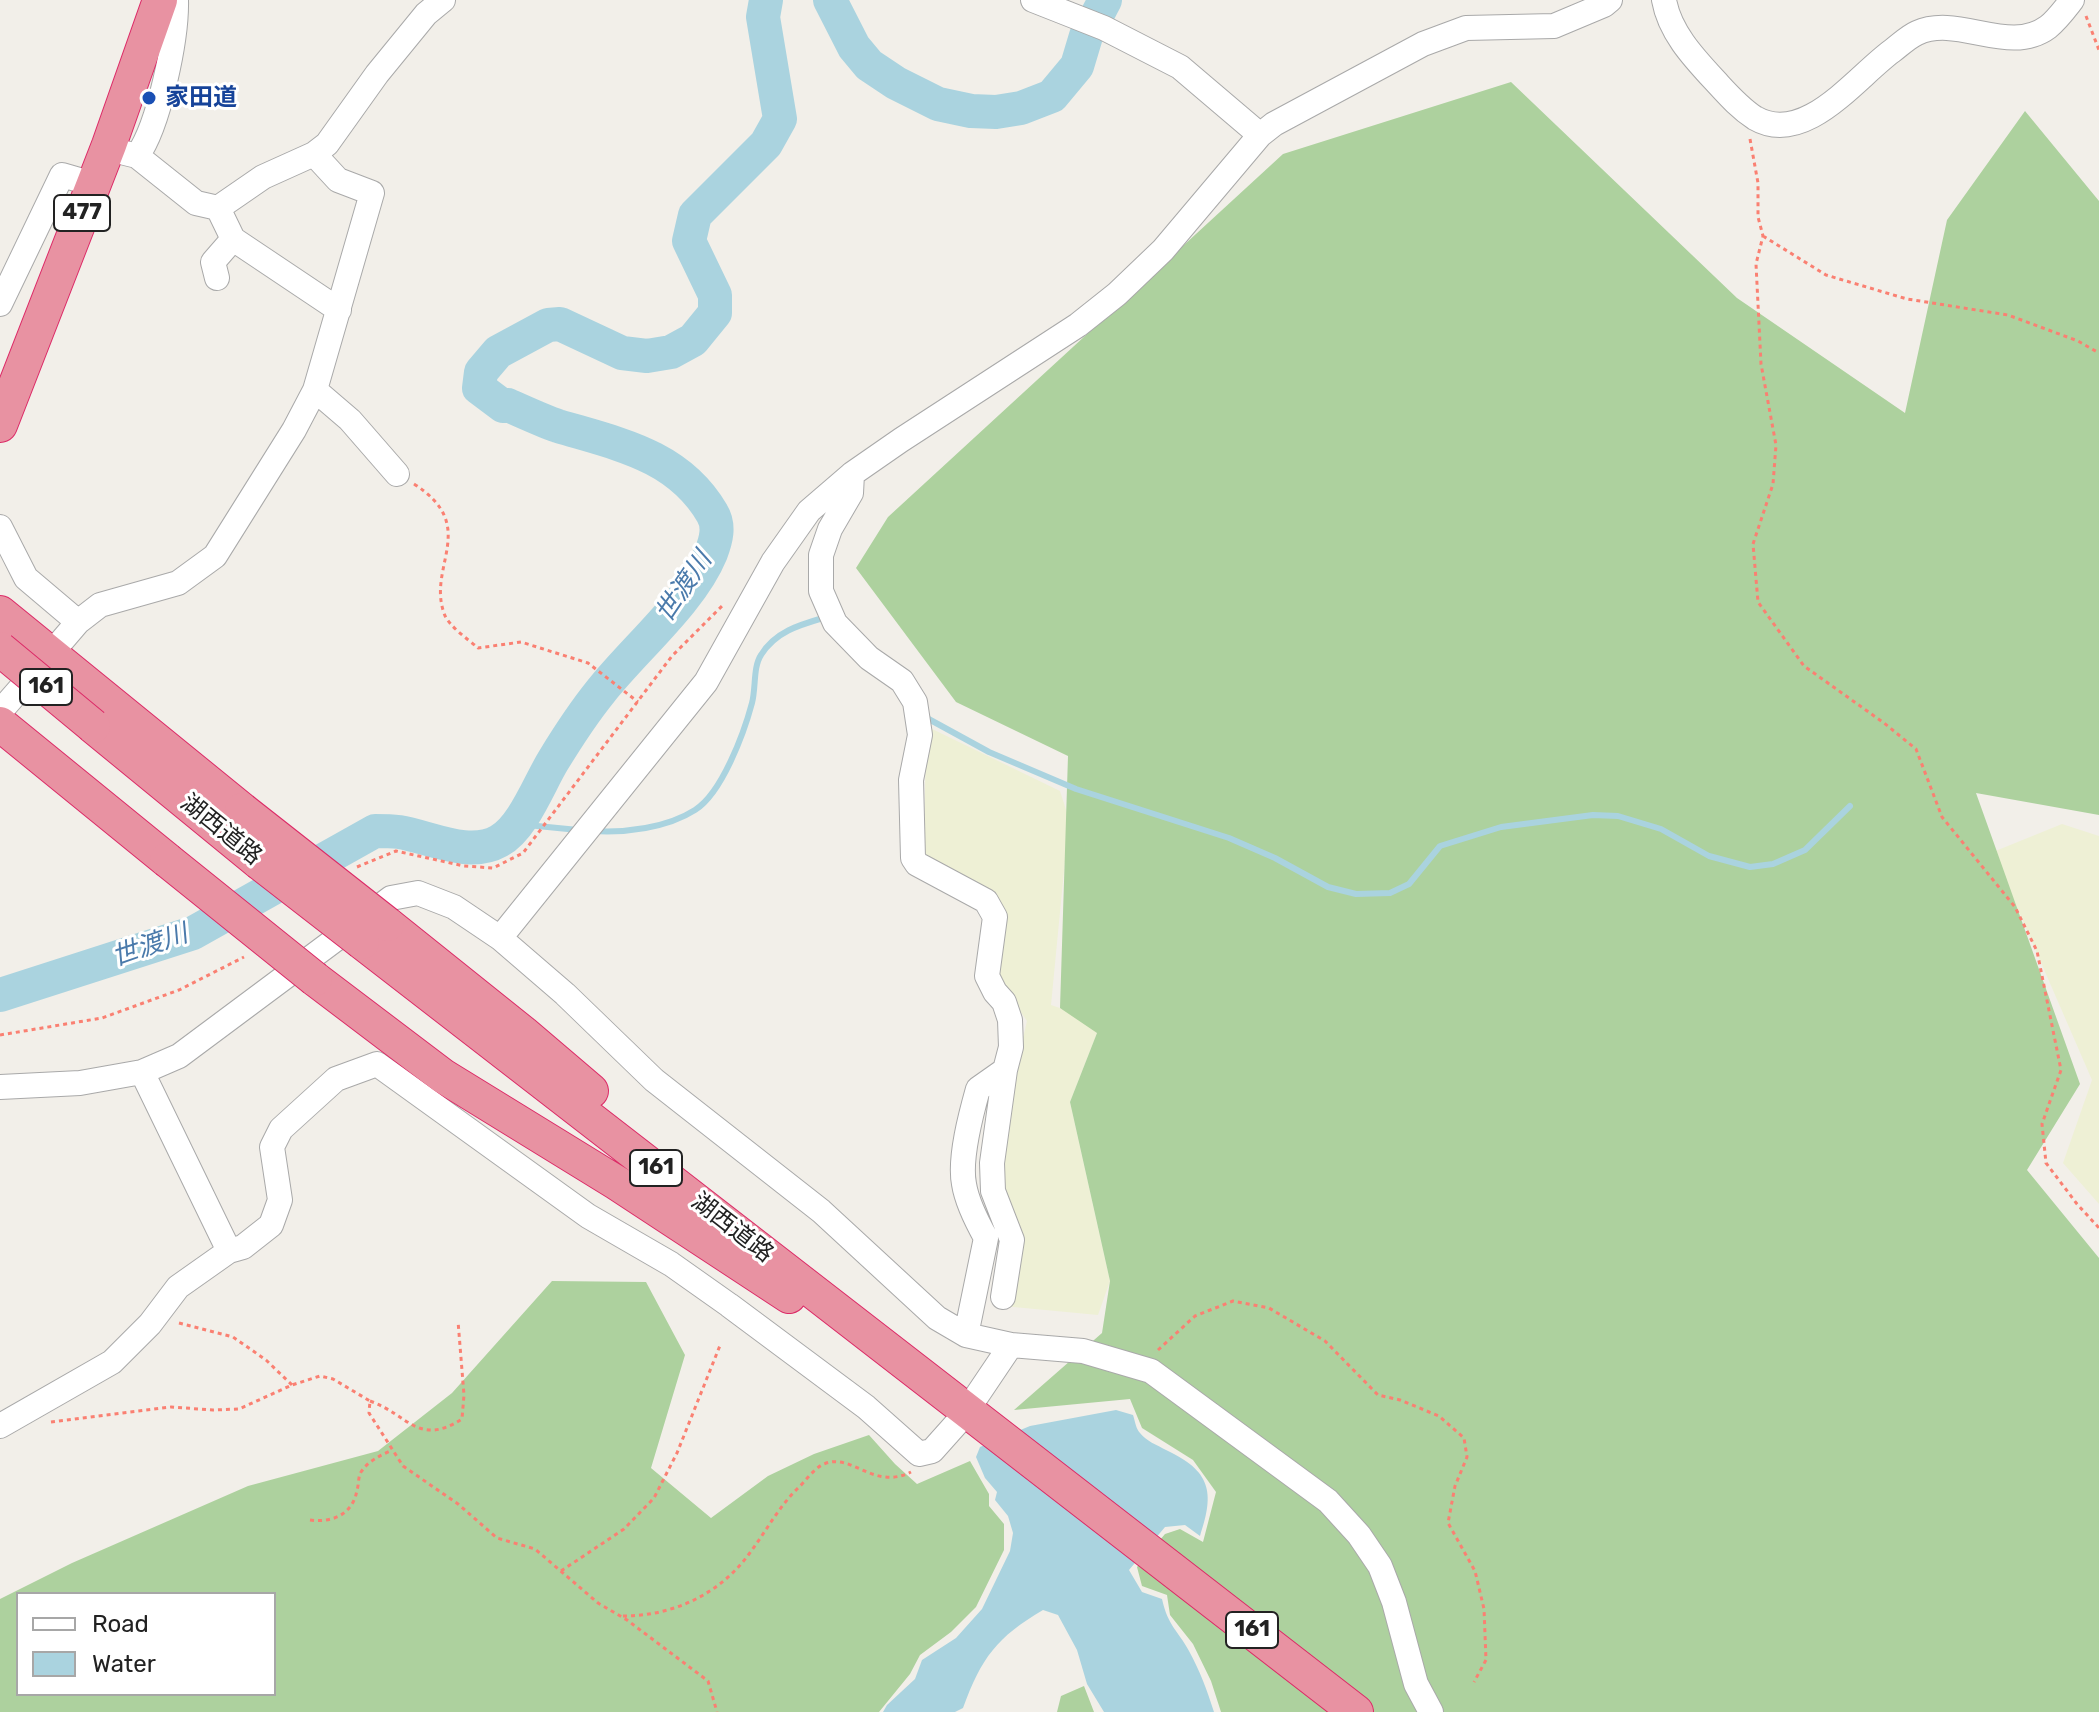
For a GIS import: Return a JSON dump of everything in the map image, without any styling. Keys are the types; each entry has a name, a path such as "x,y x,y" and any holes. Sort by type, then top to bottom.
{"highway":[{"name":"477","path":"0,425 93,184 123,151 160,0"},
{"name":"湖西道路","path":"2,625 93,726 259,862 375,933 523,1033 612,1110 634,1152 1356,1712"},
{"path":"2,625 242,810 375,933"},
{"path":"2,715 167,860 315,979 443,1076 617,1183 753,1274 963,1407"}],"street":[{"path":"123,151 147,142 166,75 176,0"},
{"path":"123,151 196,203 218,208 263,177 314,154 327,144 377,74 426,14 443,0"},
{"path":"1033,0 1104,28 1180,67 1260,135"},
{"path":"500,938 706,682 773,562 809,511 852,474 1078,325 1117,294 1163,250 1260,135 1274,124 1423,44 1466,28 1554,26 1610,0"},
{"path":"1664,0 1668,21 1698,63 1738,105 1757,119 1782,126 1817,114 1876,62 1917,33 1941,28 2023,37 2046,28 2078,6"},
{"path":"60,643 78,622 100,605 178,583 215,556 294,430 315,390 372,193 338,180 314,154"},
{"path":"0,304 62,175 93,184"},
{"path":"218,208 233,239 339,310"},
{"path":"217,278 213,262 233,239"},
{"path":"315,390 350,420 397,474"},
{"path":"852,474 851,493 830,529 821,555 821,591 835,623 869,658 902,681 915,702 920,735 911,780 913,858 917,864 986,901 995,917 987,976 1004,1002 1010,1020 1011,1047 992,1163 993,1191 1012,1240 1003,1297"},
{"path":"0,527 26,578 78,622"},
{"path":"2,715 42,664"},
{"path":"0,1087 80,1083 142,1072 179,1056 216,1031 391,898 418,893 454,907 500,938 565,994 654,1080 821,1211 937,1318 966,1335 1011,1345 1083,1351 1142,1368 1188,1397 1328,1501 1359,1535 1380,1566 1390,1590 1416,1684 1431,1712"},
{"path":"0,1426 112,1362 178,1287 229,1251 243,1247 271,1225 280,1200 272,1147 281,1129 336,1079 377,1064 588,1216 671,1264 717,1297 866,1407 919,1454 932,1451 1011,1345"},
{"path":"966,1335 986,1238 963,1183 965,1154 978,1089 1005,1070"},
{"path":"142,1072 229,1251"}],"path":[{"path":"2078,6 2099,50"},
{"path":"1738,105 1752,146 1763,236 1756,264 1761,364 1776,445 1773,484 1753,544 1758,602 1804,666 1916,749 1942,817 2015,907 2037,951 2061,1070 2042,1124 2046,1163 2099,1228"},
{"path":"1763,236 1826,275 1907,299 2008,315 2078,341 2099,353"},
{"path":"397,474 428,494 446,519 448,550 440,597 445,617 478,648 521,642 588,663 638,702"},
{"path":"350,873 361,864 396,851 464,866 493,868 523,853 672,656 726,603"},
{"path":"0,1035 102,1018 179,990 244,957"},
{"path":"1142,1368 1165,1341 1195,1316 1233,1301 1269,1308 1325,1341 1378,1395 1400,1400 1439,1416 1464,1438 1467,1457 1455,1486 1448,1523 1475,1571 1484,1609 1486,1660 1474,1682"},
{"path":"159,1312 178,1322 233,1337 266,1360 292,1385"},
{"path":"47,1423 171,1407 239,1409 320,1376 333,1379 370,1401 385,1406 422,1430 445,1430 462,1419 464,1395 458,1321"},
{"path":"561,1571 624,1529 654,1498 677,1453 721,1343"},
{"path":"370,1401 369,1413 403,1466 458,1504 497,1538 535,1549 598,1603 708,1681 717,1712"},
{"path":"310,1520 326,1522 342,1515 354,1504 360,1474 374,1458 392,1450"},
{"path":"619,1616 648,1616 705,1596 734,1572 789,1497 821,1465 835,1461 876,1477 898,1479 923,1467 932,1451"}],"green space":[{"path":"1511,82 1737,298 1905,413 1947,220 2025,111 2099,201 2099,815 1976,793 2080,1084 2027,1170 2099,1258 2099,1712 1221,1712 1211,1681 1193,1644 1170,1615 1167,1595 1142,1586 1137,1567 1165,1534 1180,1529 1203,1542 1216,1492 1193,1460 1142,1428 1130,1399 1014,1410 1102,1333 1110,1281 1070,1102 1097,1033 1060,1008 1068,756 956,702 856,568 888,517 1283,154"},
{"path":"926,726 1060,791 1069,819 1051,1005 1084,1016 1097,1033 1070,1102 1110,1281 1098,1315 1003,1306 1008,1232 989,1184 1027,1021 993,972 1003,907 924,857"},
{"path":"2062,824 2099,836 2099,1204 2063,1163 2092,1080 1993,852"},
{"path":"552,1281 646,1282 685,1355 651,1468 711,1518 768,1476 814,1454 869,1435 917,1484 970,1461 989,1494 989,1506 1004,1524 1004,1550 976,1607 951,1632 920,1655 910,1674 879,1712 0,1712 0,1599 72,1563 248,1486 378,1451 452,1393"},
{"path":"1084,1686 1094,1712 1057,1712 1061,1696"}],"water":[{"path":"1116,1410 1133,1415 1142,1436 1192,1466 1206,1484 1207,1507 1200,1536 1185,1525 1165,1527 1129,1570 1142,1592 1162,1599 1170,1622 1197,1666 1214,1712 1104,1712 1087,1684 1077,1650 1058,1615 1043,1610 992,1650 963,1708 955,1712 883,1712 915,1679 922,1660 956,1638 982,1609 1010,1551 1013,1533 1008,1516 995,1500 997,1492 985,1478 976,1457 980,1447 1030,1426"}],"waterway":[{"name":"世渡川","path":"0,995 193,933 375,831 399,832 449,845 475,847 499,841 516,826 588,708 690,589 711,553 717,528 712,513 698,493 664,465 624,446 558,426 508,405 503,406 479,388 481,372 498,352 548,325 560,324 622,353 647,356 671,352 693,340 715,313 715,295 689,241 695,215 766,144 780,119 763,17 766,0"},
{"name":"世渡川","path":"830,0 854,47 869,65 938,104 971,111 996,112 1021,108 1052,96 1077,66 1086,36 1105,0"},
{"path":"593,831 632,830 659,825 684,816 705,802 723,777 738,746 752,703 761,655 773,640 788,630 823,618 826,621"},
{"path":"925,717 989,752 1076,789 1229,838 1275,858 1328,887 1356,894 1390,893 1409,884 1440,846 1501,827 1593,815 1618,816 1661,829 1709,856 1750,867 1773,864 1805,850 1850,806"},
{"path":"517,824 578,830"}],"place":[{"name":"家田道","path":"149,98"}]}
